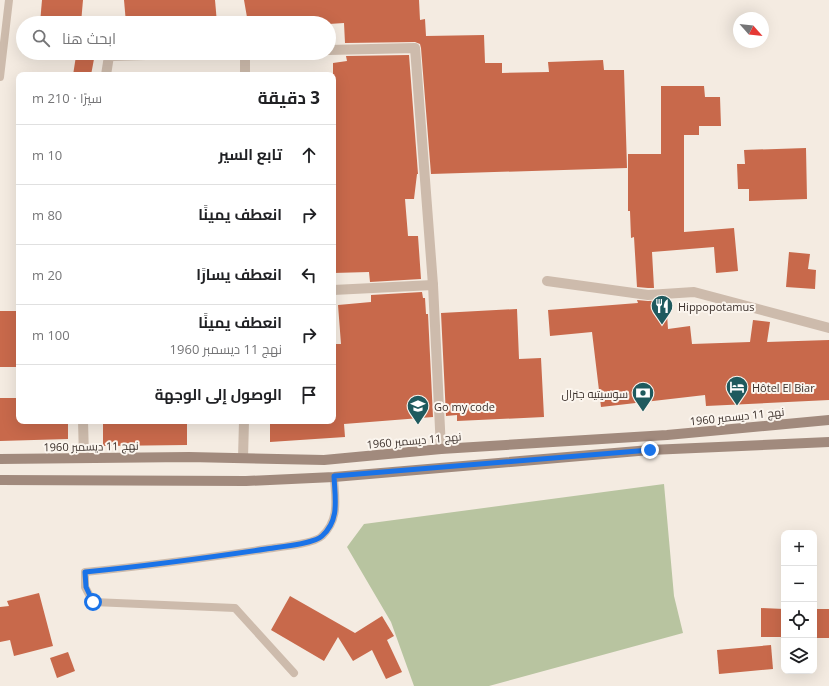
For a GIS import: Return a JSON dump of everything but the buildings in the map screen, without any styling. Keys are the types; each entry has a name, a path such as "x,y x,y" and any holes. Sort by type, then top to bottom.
{"main road":[{"name":"نهج 11 ديسمبر 1960","path":"0,459 188,457 324,460 442,449 667,435 829,420"},
{"path":"0,480 246,481 334,476 650,450 829,442"}],"street":[{"path":"336,50 415,48 433,285 442,449"},
{"path":"106,72 108,60"},
{"path":"245,60 245,72"},
{"path":"546,281 648,296 694,292 829,328"},
{"path":"336,290 433,285"},
{"path":"83,424 84,457"},
{"path":"243,458 244,424"}],"lane":[{"path":"0,76 9,0"},
{"path":"294,672 235,608 93,602 86,587 85,572 302,544 321,538 331,527 336,514 334,476"}],"green space":[{"path":"664,484 674,596 683,633 489,686 414,686 391,622 347,547 364,524"}],"place":[{"name":"Hippopotamus","path":"662,326"},
{"name":"Hôtel El Biar","path":"737,406"},
{"name":"سوسيتيه جنرال","path":"643,412"},
{"name":"Go my code","path":"418,426"}],"route":[{"path":"93,602 86,587 85,572 302,544 321,538 331,527 336,514 334,476 650,450"}]}
